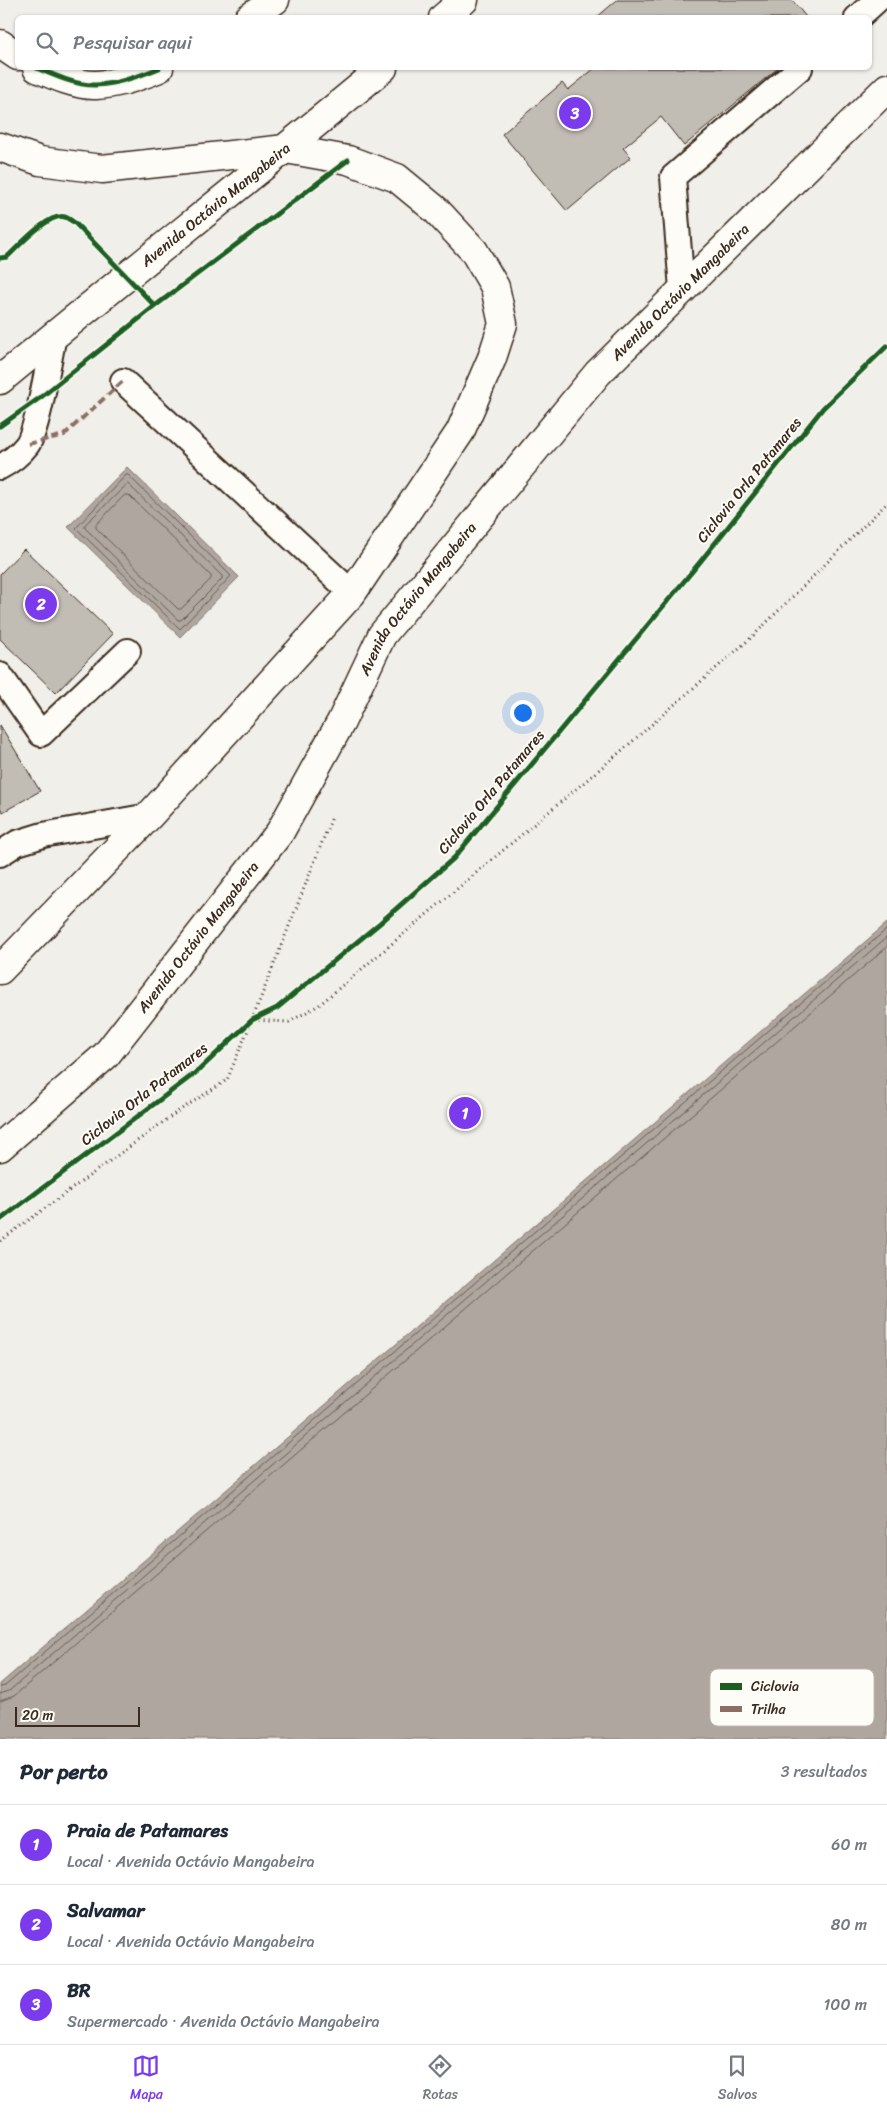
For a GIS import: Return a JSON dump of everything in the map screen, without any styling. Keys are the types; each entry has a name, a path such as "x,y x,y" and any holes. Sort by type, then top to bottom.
{"main road":[{"path":"446,15 464,0"},
{"path":"0,44 15,54"},
{"path":"41,70 59,78 95,85 141,76 154,70"},
{"name":"Avenida Octávio Mangabeira","path":"0,380 286,149 381,70"},
{"name":"Avenida Octávio Mangabeira","path":"0,1147 106,1056 280,832 341,722 382,635 598,373 887,88"},
{"path":"0,146 40,161 102,169 286,149 348,160 397,178 436,210 474,251 495,287 503,324 492,358 460,432 352,593 148,816 0,970"}],"lane":[{"path":"860,15 878,0"},
{"path":"682,289 673,177 798,70"},
{"path":"0,467 10,462 28,444 54,336"},
{"path":"123,381 352,593"},
{"path":"0,675 41,734 128,651"},
{"path":"0,854 17,843 43,835 148,816"}],"path":[{"path":"252,1020 289,1022 319,1005 626,747 753,636 887,504"},
{"path":"239,1032 252,1020 269,1012"},
{"path":"0,1241 177,1112 226,1080 252,1020"}],"water":[{"path":"127,467 239,577 180,637 68,527"},
{"path":"887,923 887,1739 0,1739 0,1684"}],"building":[{"path":"617,0 792,0 804,15 600,15"},
{"path":"593,70 776,70 684,146 661,117 623,148 631,157 567,211 502,134 562,83 568,90"},
{"path":"24,549 113,634 56,693 0,639 0,574"},
{"path":"0,725 40,791 3,812 0,807"}],"marked path":[{"path":"28,444 64,435 123,381"}],"cycle path":[{"path":"42,70 58,77 89,85 112,83 154,70"},
{"path":"0,426 41,397 155,306 348,160"},
{"path":"0,258 7,257 26,238 43,225 58,217 65,217 75,223 155,306"},
{"name":"Ciclovia Orla Patamares","path":"0,1220 198,1071 252,1020 277,1008 380,923 454,858 700,562 823,408 887,346"}],"place":[{"name":"BR","path":"575,113"},
{"name":"Salvamar","path":"41,604"},
{"name":"Praia de Patamares","path":"465,1113"}]}
